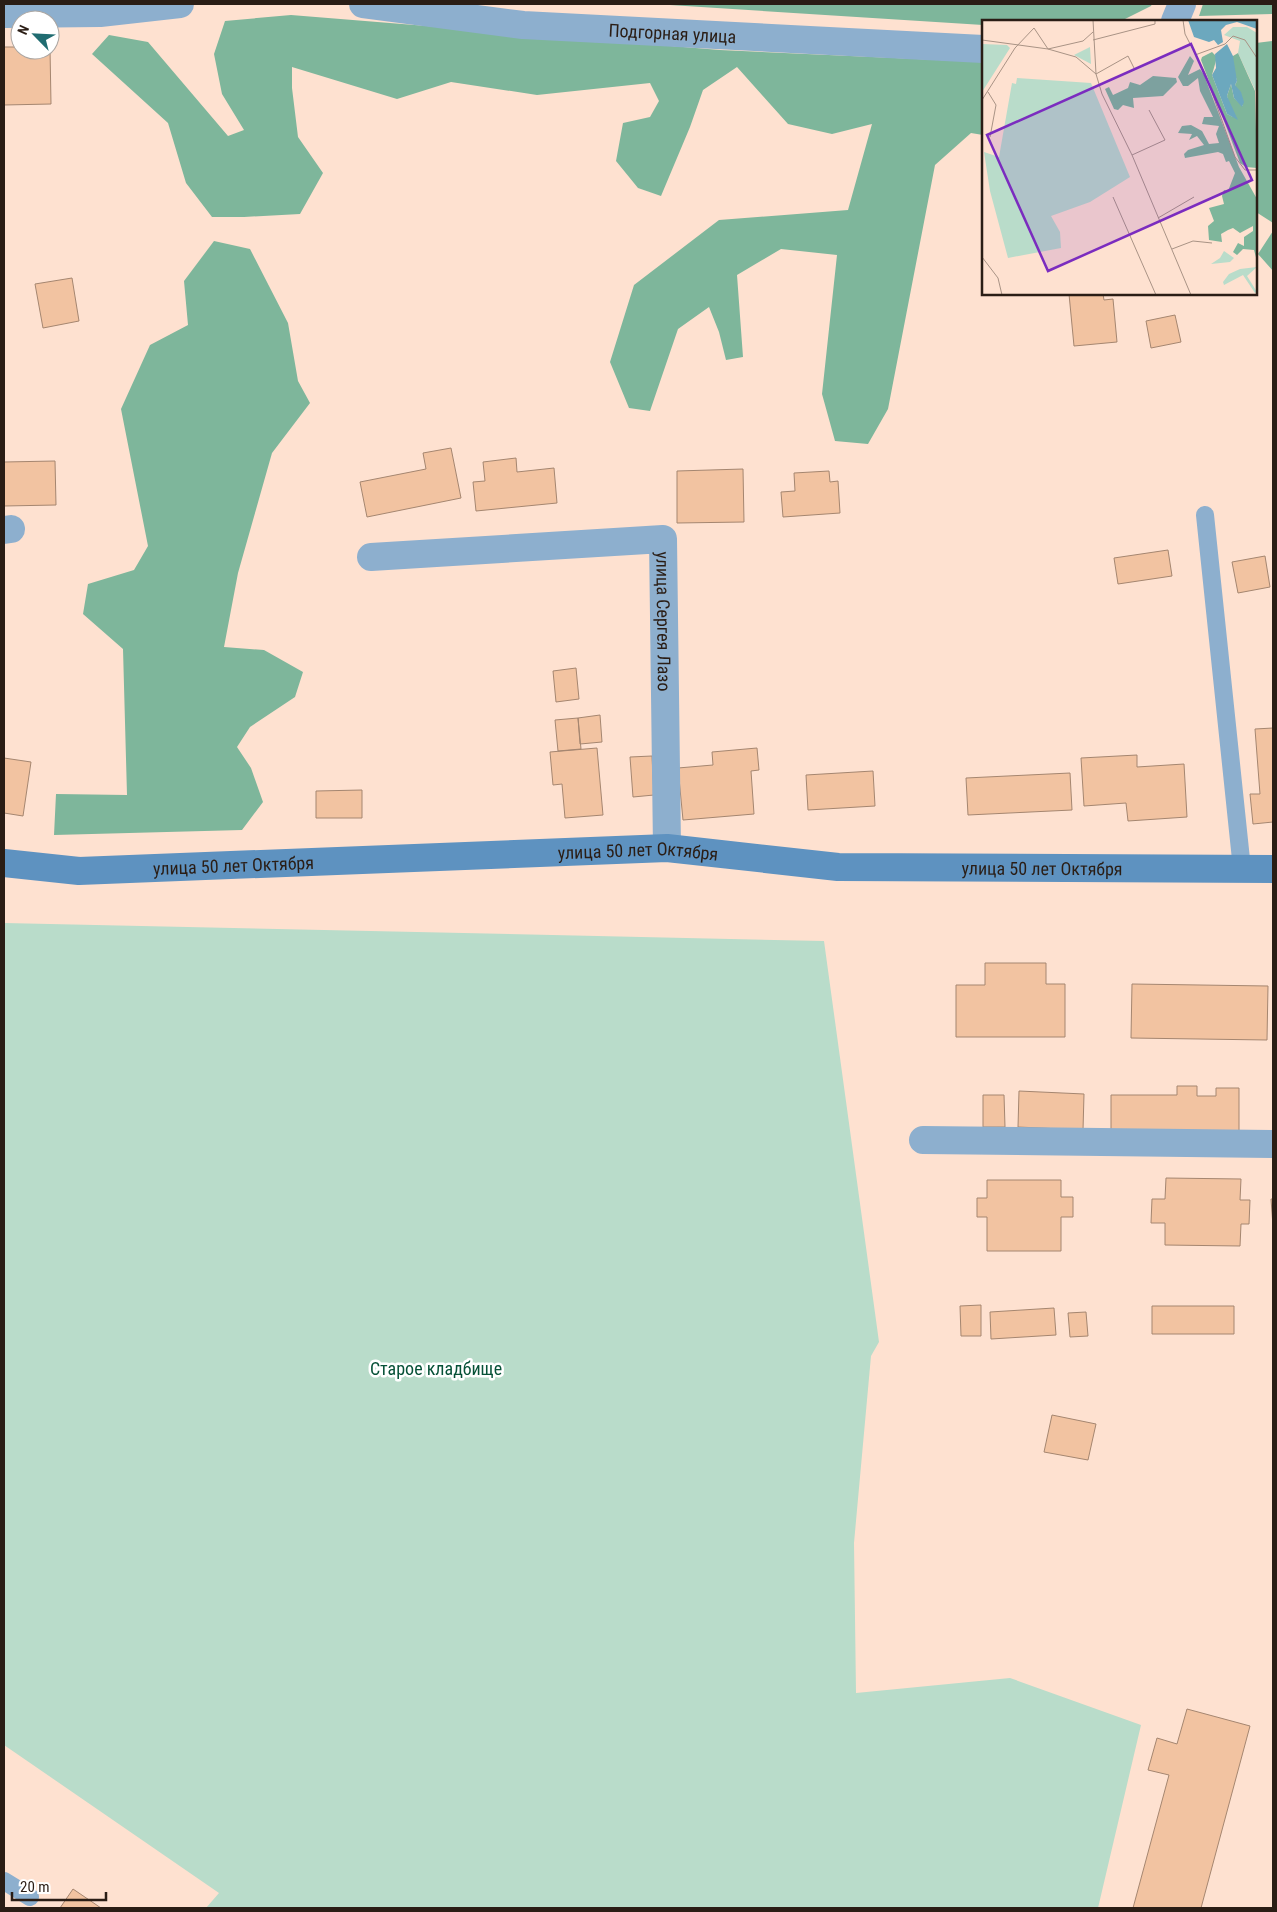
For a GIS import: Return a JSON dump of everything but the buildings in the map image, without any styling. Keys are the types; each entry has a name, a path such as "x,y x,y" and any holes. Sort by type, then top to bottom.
{"main road":[{"name":"улица 50 лет Октября","path":"4,863 79,871 667,848 838,867 1273,869"}],"street":[{"path":"4,14 180,4"},
{"name":"Подгорная улица","path":"363,4 523,25 982,49"},
{"path":"1175,20 1182,4"},
{"name":"улица Сергея Лазо","path":"371,557 663,539 667,848"},
{"path":"923,1140 1273,1144"}],"lane":[{"path":"1205,515 1242,869"},
{"path":"4,1881 30,1897"}],"green space":[{"path":"654,4 1152,4 1123,20 982,20 982,25"},
{"path":"1203,4 1273,4 1273,14 1199,16"},
{"path":"291,15 720,50 982,62 982,135 971,133 935,165 888,409 868,444 835,441 822,394 837,255 781,249 737,275 743,357 726,360 719,332 709,307 678,329 650,411 629,408 610,362 634,285 719,220 848,210 872,124 832,134 788,124 737,67 703,90 690,127 661,196 638,188 616,161 623,123 650,117 659,101 650,83 537,95 451,82 397,99 292,67 292,88 298,137 323,173 300,214 212,217 186,183 168,123 92,54 109,35 148,42 228,136 244,130 222,94 214,54 225,21"},
{"path":"1273,41 1273,223 1257,213 1257,43"},
{"path":"1273,231 1273,271 1258,254"},
{"path":"214,241 250,249 288,323 298,381 310,403 272,453 238,573 224,647 264,650 303,672 295,697 250,727 237,747 251,768 263,802 242,830 54,835 56,794 127,795 123,649 83,614 88,584 134,570 148,546 121,409 150,345 188,325 184,281"},
{"name":"Старое кладбище","path":"4,923 824,941 879,1342 871,1356 854,1543 856,1693 1010,1678 1141,1725 1098,1908 206,1908 219,1893 4,1745"}]}
